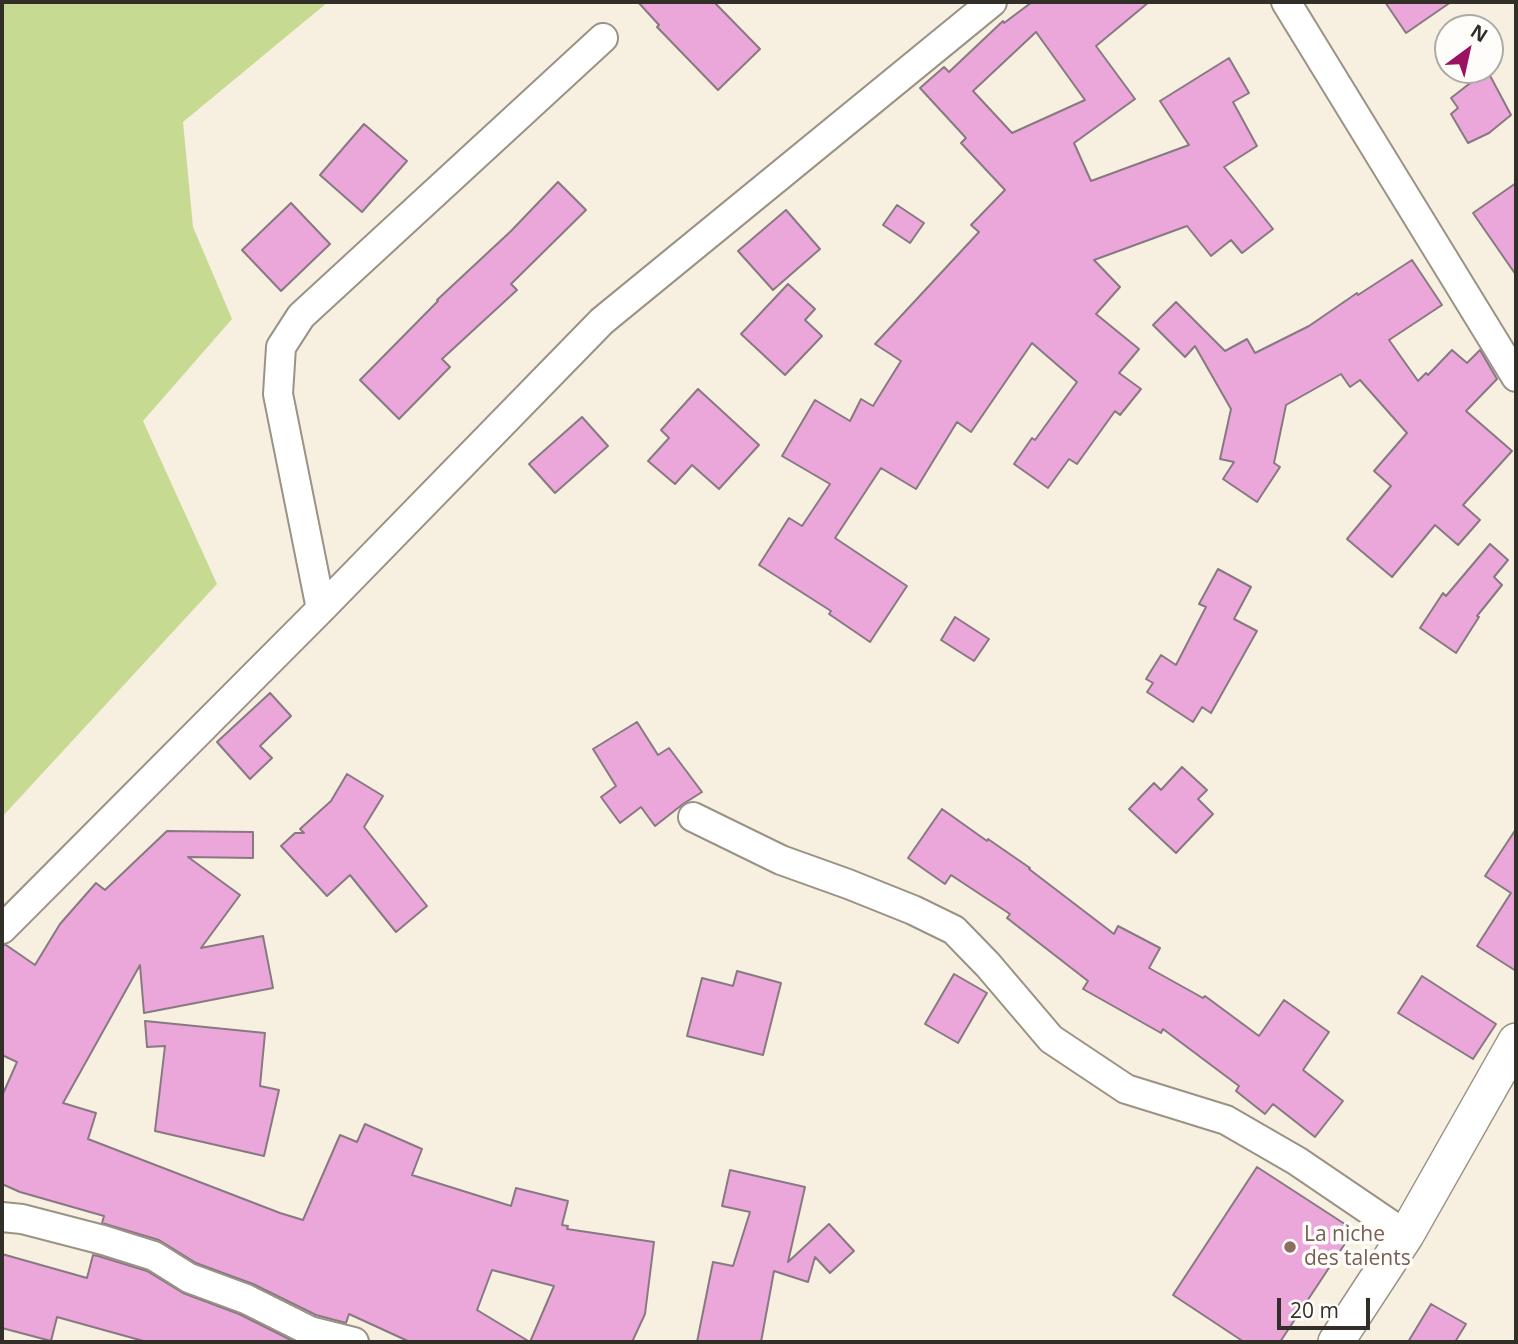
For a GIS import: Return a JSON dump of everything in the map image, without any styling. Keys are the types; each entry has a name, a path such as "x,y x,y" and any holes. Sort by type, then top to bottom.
{"street":[{"path":"2,929 321,609 602,321 992,2"},
{"path":"1286,2 1516,377"},
{"path":"321,609 278,394 281,347 301,316 603,38"},
{"path":"693,817 781,860 913,910 954,930 988,965 1051,1039 1126,1089 1226,1120 1297,1161 1406,1235"},
{"path":"1336,1342 1406,1235 1516,1041"},
{"path":"2,1217 22,1219 154,1256 189,1278 246,1299 310,1331 354,1342"}],"green space":[{"path":"2,2 328,2 183,122 193,227 232,319 143,421 217,584 2,817"}],"building":[{"path":"638,2 714,2 760,49 718,90 657,27 659,25"},
{"path":"1032,2 1149,2 1096,46 1135,99 1074,143 1091,181 1189,145 1160,101 1229,58 1249,93 1233,102 1257,146 1224,167 1273,229 1242,253 1231,240 1211,256 1187,226 1094,260 1120,287 1096,314 1139,349 1119,373 1141,389 1120,415 1115,411 1077,464 1069,459 1048,488 1014,464 1077,382 1032,343 971,432 957,422 916,489 881,468 835,538 907,586 870,642 829,614 831,611 759,565 789,518 802,526 830,484 782,456 815,400 850,421 861,399 873,406 901,361 875,344 979,232 971,225 1005,190 961,143 966,138 920,88 944,67 949,72 1003,21 1004,23","holes":["1036,32 1085,100 1012,133 973,91"]},
{"path":"1385,2 1451,2 1406,33"},
{"path":"1469,84 1494,84 1511,115 1489,133 1468,143 1451,114 1458,108 1451,98"},
{"path":"364,124 407,161 362,212 320,175"},
{"path":"558,182 586,210 511,284 517,290 442,359 450,367 399,419 360,380 437,300 511,231"},
{"path":"1516,183 1516,275 1473,213"},
{"path":"291,203 330,244 281,291 242,250"},
{"path":"897,205 924,223 910,243 883,225"},
{"path":"786,210 820,249 773,290 738,251"},
{"path":"1412,260 1442,305 1389,340 1418,381 1426,373 1428,375 1452,350 1467,363 1480,350 1497,379 1466,411 1512,451 1463,505 1480,520 1458,545 1435,525 1392,577 1347,539 1391,486 1374,471 1407,433 1360,380 1350,387 1341,374 1286,405 1274,463 1280,467 1257,502 1223,479 1234,462 1220,459 1231,409 1195,346 1185,357 1153,325 1176,302 1225,351 1247,339 1255,353 1309,326"},
{"path":"788,284 815,309 805,320 822,336 785,375 741,334"},
{"path":"698,389 759,445 719,489 692,465 675,484 648,461 669,438 661,430"},
{"path":"582,417 608,446 555,493 529,464"},
{"path":"1490,544 1508,560 1494,577 1502,585 1477,616 1479,617 1456,653 1420,628 1443,593 1446,596"},
{"path":"1218,569 1251,587 1234,619 1257,631 1211,713 1202,707 1193,722 1147,692 1153,683 1146,679 1161,655 1176,665 1206,607 1199,604"},
{"path":"955,617 989,639 974,661 941,640"},
{"path":"270,693 291,716 260,746 272,758 250,779 217,742"},
{"path":"637,722 658,755 669,748 702,792 655,826 641,807 620,823 601,797 616,786 593,749"},
{"path":"1182,767 1207,790 1198,799 1213,814 1176,853 1129,809 1154,783 1161,790"},
{"path":"347,774 383,796 364,827 427,906 396,932 350,875 327,896 281,846 295,833 304,833 300,829 331,801"},
{"path":"942,809 1030,868 1114,934 1118,926 1160,948 1149,968 1203,998 1205,996 1259,1036 1284,1000 1329,1032 1303,1070 1343,1101 1315,1137 1273,1104 1265,1114 1236,1091 1239,1086 1163,1029 1161,1033 1083,989 1088,981 1007,918 1010,914 951,875 945,884 908,858"},
{"path":"1516,829 1516,971 1477,946 1511,893 1485,876"},
{"path":"167,831 253,832 253,858 188,857 240,895 201,948 263,936 273,988 144,1013 140,965 63,1103 96,1113 88,1139 303,1220 340,1135 357,1142 365,1124 422,1149 412,1175 511,1206 516,1188 568,1201 562,1225 568,1226 567,1229 654,1242 645,1314 632,1342 530,1342 410,1342 349,1314 346,1323 316,1315 253,1284 196,1263 159,1240 102,1223 104,1216 20,1192 2,1184 2,1096 17,1062 2,1055 2,945 35,965 60,924 96,883 105,890","holes":["492,1270 554,1286 530,1342 477,1310"]},
{"path":"737,971 781,983 763,1055 687,1036 702,978 733,986"},
{"path":"954,974 987,993 958,1043 925,1024"},
{"path":"1422,976 1496,1024 1473,1059 1398,1013"},
{"path":"145,1021 265,1033 260,1086 279,1090 264,1156 155,1131 165,1046 147,1047"},
{"path":"1257,1167 1354,1230 1280,1342 1244,1342 1173,1295"},
{"path":"730,1170 805,1187 788,1262 829,1224 854,1251 830,1273 815,1257 808,1282 774,1271 761,1342 697,1342 713,1262 733,1266 750,1212 722,1206"},
{"path":"2,1254 87,1278 93,1255 98,1256 147,1271 183,1293 239,1314 295,1342 147,1342 57,1317 51,1341 2,1328"},
{"path":"1431,1304 1466,1324 1455,1342 1408,1342"}],"place":[{"name":"La niche des talents","path":"1290,1247"}]}
